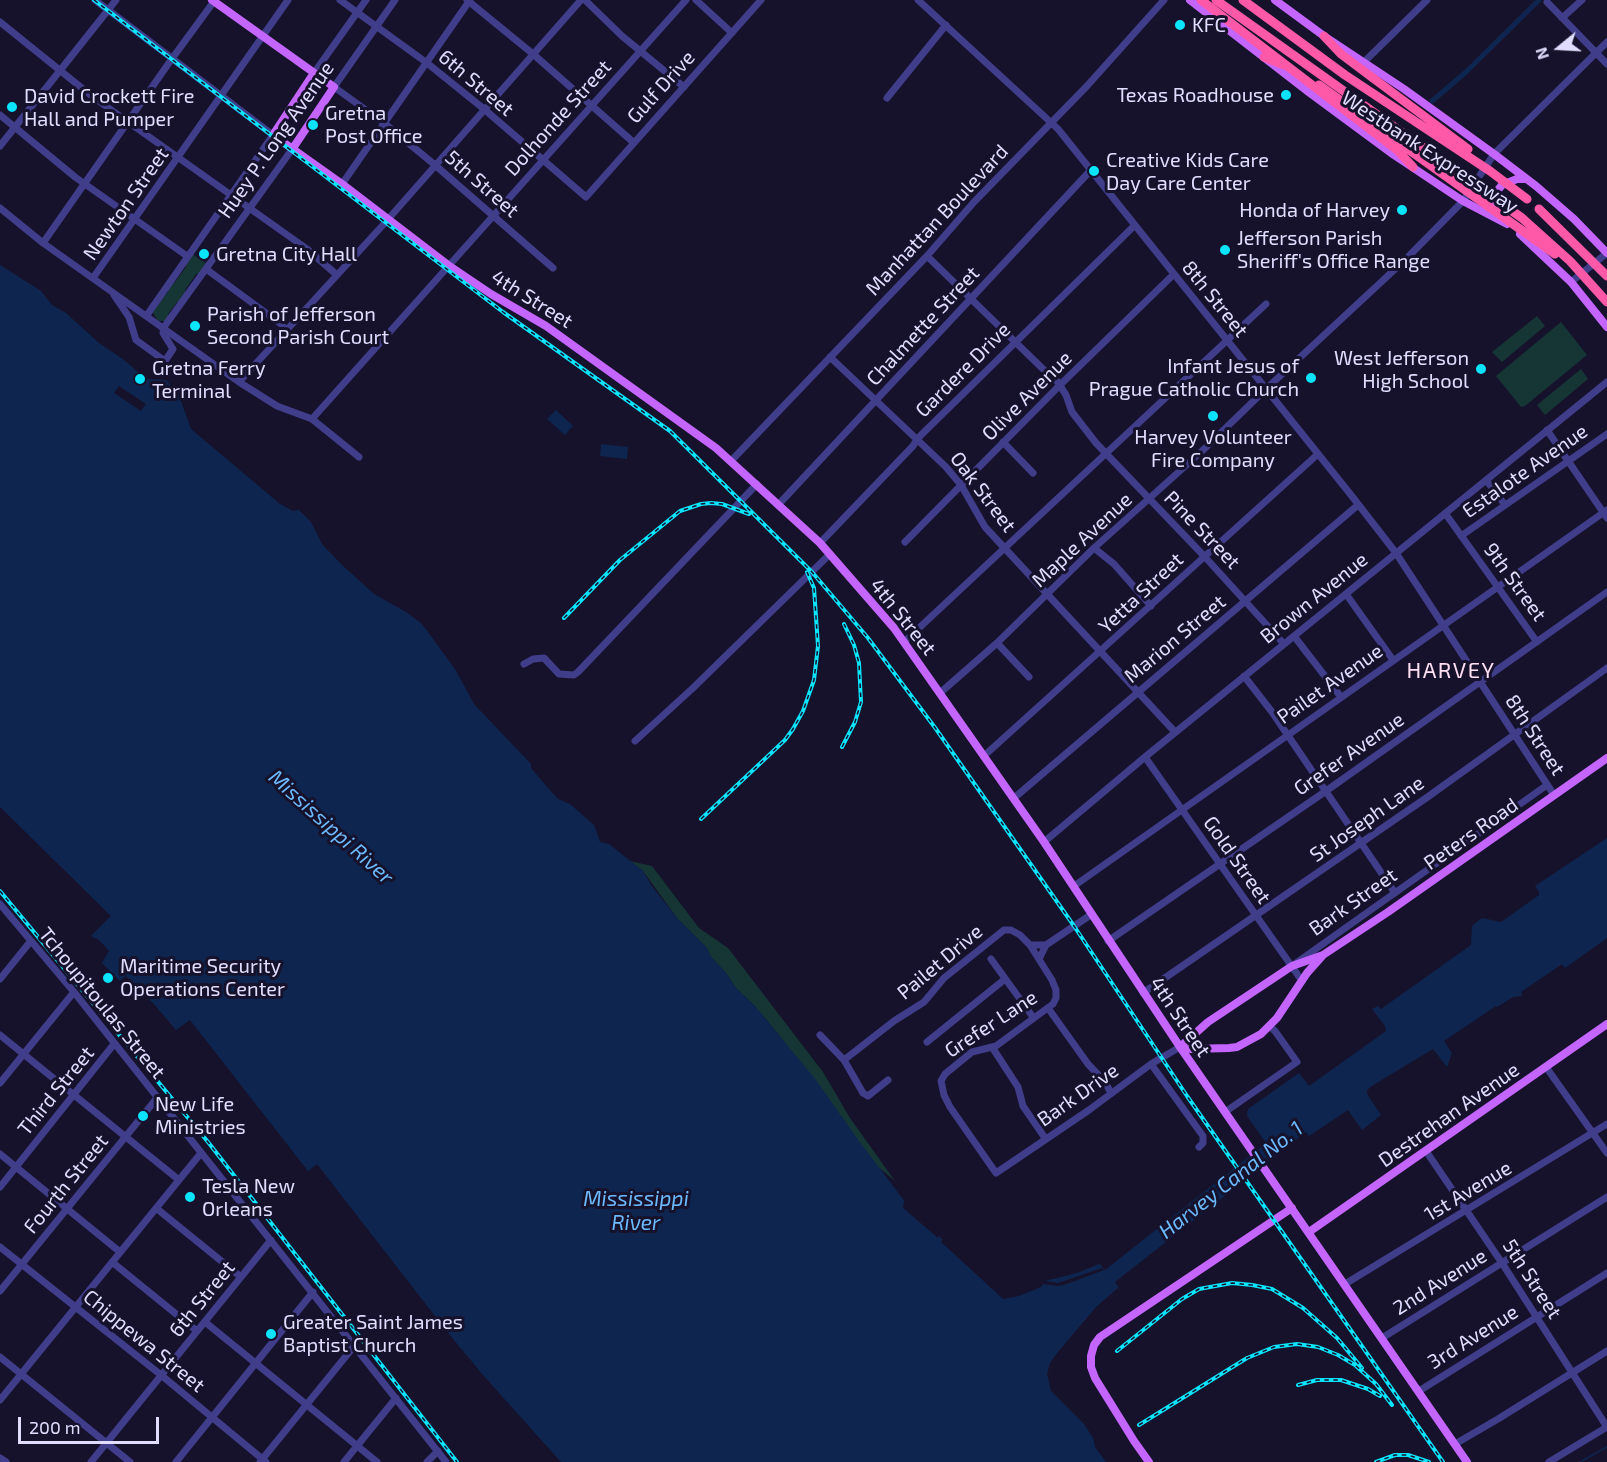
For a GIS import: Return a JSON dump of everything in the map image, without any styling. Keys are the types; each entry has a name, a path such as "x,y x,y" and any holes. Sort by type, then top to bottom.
{"highway":[{"path":"1202,0 1397,150 1413,167"},
{"name":"Westbank Expressway","path":"1216,0 1496,198 1570,261 1607,302"},
{"name":"Westbank Expressway","path":"1243,0 1346,75 1490,171 1527,199 1607,276"},
{"path":"1324,36 1341,54 1361,65 1508,180 1527,199"},
{"path":"1264,57 1302,73 1556,255 1570,261"}],"main road":[{"name":"Westbank Expressway","path":"1190,0 1363,132 1463,201 1499,220 1526,238 1571,282 1607,327"},
{"path":"1202,0 1204,11"},
{"path":"1275,0 1324,36"},
{"name":"5th Street","path":"214,1 334,87"},
{"name":"Westbank Expressway","path":"1361,65 1404,89 1494,154 1574,219 1607,253"},
{"name":"Huey P. Long Avenue","path":"273,135 314,73"},
{"name":"Huey P. Long Avenue","path":"293,148 334,87"},
{"name":"4th Street","path":"273,135 342,184 448,265 491,294 546,326 649,399 731,461 830,554 904,642 985,755 1143,993 1467,1462"},
{"path":"1499,220 1493,200 1498,190 1502,184 1525,179"},
{"name":"Peters Road","path":"1292,966 1323,955 1607,758"},
{"name":"Peters Road","path":"1180,1047 1191,1049 1237,1047 1270,1027 1323,955"},
{"name":"Bark Street","path":"1180,1047 1208,1022 1292,966"},
{"name":"Destrehan Avenue","path":"1308,1232 1607,1024"},
{"path":"1149,1462 1106,1398 1091,1367 1094,1345 1100,1337 1136,1312 1292,1208"}],"street":[{"name":"4th Street","path":"95,0 273,135"},
{"path":"0,146 116,0"},
{"name":"Newton Street","path":"93,278 288,0"},
{"name":"6th Street","path":"340,0 427,63 586,197"},
{"name":"Huey P. Long Avenue","path":"314,73 366,0"},
{"name":"Huey P. Long Avenue","path":"334,87 395,0"},
{"path":"342,184 469,0 633,142"},
{"path":"239,382 583,0 684,87"},
{"name":"Dolhonde Street","path":"312,419 686,0"},
{"path":"696,0 732,33"},
{"name":"Gulf Drive","path":"586,197 761,0"},
{"name":"8th Street","path":"918,0 1052,122 1091,170 1396,553 1554,795"},
{"name":"Manhattan Boulevard","path":"731,461 927,256 974,202 1052,122 1164,0"},
{"path":"1361,65 1427,0"},
{"path":"1562,18 1582,0"},
{"path":"44,243 127,121 214,1"},
{"path":"1547,2 1607,64"},
{"path":"0,22 127,121 307,249 337,275"},
{"path":"887,98 946,26"},
{"name":"Maple Avenue","path":"940,693 997,643 1094,548 1149,500 1407,258 1463,201 1494,154 1607,42"},
{"name":"5th Street","path":"334,87 384,123 435,165 553,268"},
{"path":"0,115 84,183 187,256"},
{"name":"Huey P. Long Avenue","path":"147,315 273,135"},
{"name":"Huey P. Long Avenue","path":"164,327 293,148"},
{"name":"Chalmette Street","path":"778,505 1091,170"},
{"path":"0,208 44,243 239,382 277,406 312,419 359,457"},
{"name":"Gardere Drive","path":"819,543 914,446 917,439 1134,225"},
{"path":"1571,282 1607,253"},
{"name":"Pine Street","path":"927,256 1055,378 1066,395 1072,412 1096,443 1284,644"},
{"path":"206,269 286,330"},
{"name":"Olive Avenue","path":"905,542 1060,385 1174,274"},
{"path":"112,292 129,317 136,340 165,361 173,349 163,333 164,327"},
{"path":"904,642 1228,342 1266,304"},
{"name":"Oak Street","path":"830,357 946,467 961,485 985,527 1175,732"},
{"name":"Brown Avenue","path":"1044,842 1144,757 1607,382"},
{"path":"1547,430 1606,514"},
{"name":"Estalote Avenue","path":"1461,536 1607,434"},
{"path":"1003,442 1033,473"},
{"name":"Yetta Street","path":"985,755 1102,652 1318,454"},
{"path":"1486,480 1505,505"},
{"path":"524,664 533,659 544,658 559,674 567,675 578,672 757,484"},
{"name":"Marion Street","path":"1014,798 1358,506"},
{"name":"9th Street","path":"1445,513 1537,642"},
{"name":"Pailet Avenue","path":"1074,886 1443,624 1606,514"},
{"path":"1094,548 1113,564 1151,606"},
{"path":"635,741 693,688 830,554"},
{"name":"Grefer Avenue","path":"1108,941 1326,791 1607,592"},
{"path":"1346,594 1393,660"},
{"path":"1294,636 1341,697"},
{"path":"997,643 1029,677"},
{"name":"St Joseph Lane","path":"1143,993 1361,843 1607,668"},
{"path":"1244,676 1287,734 1395,893"},
{"name":"Gold Street","path":"1144,757 1302,981"},
{"name":"Bark Street","path":"1292,966 1547,785"},
{"name":"Tchoupitoulas Street","path":"0,904 74,992 446,1462"},
{"path":"1030,945 1046,945 1092,914"},
{"name":"Pailet Drive","path":"844,1060 894,1021 924,1002 944,978 1004,930 1020,934 1030,945"},
{"path":"0,979 30,942"},
{"name":"Grefer Lane","path":"996,1173 950,1107 942,1084 945,1074 972,1052 992,1047 1053,1004 1056,990 1030,945"},
{"name":"Grefer Lane","path":"1040,959 1046,945"},
{"path":"991,958 1033,1017"},
{"path":"927,1042 1005,979"},
{"path":"0,1083 74,992"},
{"path":"1048,1008 1111,1093"},
{"path":"1225,1112 1297,1062 1270,1027"},
{"path":"0,1035 178,1180"},
{"path":"820,1035 844,1060 863,1093 868,1096 888,1080"},
{"name":"Third Street","path":"0,1187 114,1044"},
{"path":"992,1047 1018,1087 1023,1106 1045,1138"},
{"name":"Bark Drive","path":"996,1173 1151,1064 1180,1047"},
{"path":"1151,1064 1203,1136 1203,1143 1198,1147"},
{"path":"1546,1067 1607,1153"},
{"name":"Fourth Street","path":"0,1291 157,1098"},
{"name":"1st Avenue","path":"1345,1284 1607,1124"},
{"name":"5th Street","path":"1426,1151 1502,1263 1607,1427"},
{"path":"0,1400 201,1153"},
{"path":"0,1154 120,1252"},
{"name":"2nd Avenue","path":"1382,1338 1607,1197"},
{"path":"156,1208 241,1277"},
{"name":"6th Street","path":"91,1462 271,1240"},
{"name":"Chippewa Street","path":"0,1247 161,1375 263,1461"},
{"path":"112,1262 197,1331"},
{"name":"3rd Avenue","path":"1419,1391 1607,1273"},
{"path":"176,1462 313,1292"},
{"path":"205,1322 376,1462"},
{"path":"263,1461 355,1345"},
{"path":"1455,1444 1607,1351"},
{"path":"0,1357 130,1462"},
{"path":"344,1462 396,1398"},
{"path":"1549,1462 1607,1427"},
{"path":"427,1462 438,1451"},
{"path":"0,1458 6,1462"}],"green space":[{"path":"191,253 207,264 198,277 197,273 178,305 177,302 168,314 167,321 158,321 152,311 168,292 167,287 175,282 186,267 185,262"},
{"path":"1537,316 1545,326 1502,362 1492,352"},
{"path":"1561,322 1587,355 1521,407 1496,376"},
{"path":"1581,369 1588,379 1545,415 1537,405"},
{"path":"630,861 652,866 699,928 728,948 823,1072 850,1118 895,1181 877,1166 779,1035 755,1006 736,988 711,957 707,948 677,918 643,871"}],"water":[{"name":"Mississippi River","path":"0,265 41,291 52,305 66,313 99,343 146,379 166,380 178,393 191,429 280,504 293,511 299,510 311,522 322,544 374,594 422,624 455,669 474,704 531,764 531,768 547,787 558,799 570,804 594,825 600,842 609,844 643,871 677,918 707,948 711,957 736,988 755,1006 816,1080 912,1211 1005,1297 1042,1284 1045,1278 1055,1277 1098,1262 1105,1270 1266,1143 1247,1116 1248,1109 1299,1073 1309,1086 1386,1031 1385,1026 1372,1009 1378,1006 1381,1009 1471,945 1472,926 1482,918 1501,922 1539,895 1535,886 1607,838 1607,938 1565,968 1562,964 1521,992 1522,996 1513,997 1496,1006 1444,1041 1452,1053 1447,1067 1433,1049 1370,1087 1367,1094 1381,1115 1362,1130 1348,1110 1309,1136 1306,1132 1115,1282 1120,1290 1099,1308 1052,1369 1056,1391 1081,1418 1109,1462 561,1462 449,1334 317,1164 308,1171 190,1020 176,1030 126,976 120,981 102,963 109,951 99,940 91,936 111,916 0,807"},
{"path":"556,410 573,426 565,435 547,419"},
{"path":"601,444 628,447 627,459 600,456"}],"pier":[{"path":"119,386 146,404 141,411 114,393"},
{"path":"904,1200 940,1233 938,1238 903,1208"},
{"path":"944,1237 973,1263 995,1288 1006,1294 1040,1282 1042,1278 1098,1262 1099,1264 1077,1273 1045,1281 1058,1283 1102,1268 1104,1270 1064,1285 1043,1284 1019,1296 1003,1299 941,1242"},
{"path":"1118,1288 1122,1292 1101,1310 1075,1339 1055,1370 1059,1390 1084,1416 1112,1462 1106,1462 1095,1447 1093,1438 1084,1424 1051,1391 1047,1374 1050,1363 1057,1353 1097,1306"}],"waterway":[{"path":"1432,101 1466,72 1539,0"},
{"path":"1580,1462 1607,1447"}],"railway":[{"path":"94,0 503,312 670,431 812,572 868,638 936,729 1074,926 1187,1096 1443,1462"},
{"path":"564,618 620,560 680,511 711,503 722,504 749,514"},
{"path":"701,819 785,740 803,711 814,680 818,646 814,588 807,572"},
{"path":"842,747 855,722 861,702 859,663 844,624"},
{"path":"0,891 208,1142 457,1462"},
{"path":"1117,1351 1182,1299 1199,1289 1232,1283 1272,1289 1303,1308 1337,1338 1362,1368"},
{"path":"1139,1425 1247,1358 1274,1347 1297,1344 1318,1347 1355,1365 1376,1384 1392,1405"},
{"path":"1298,1385 1317,1380 1341,1380 1368,1389 1380,1396"},
{"path":"1376,1462 1395,1455 1408,1455 1429,1462"}],"place":[{"name":"KFC","path":"1180,25"},
{"name":"Texas Roadhouse","path":"1286,95"},
{"name":"David Crockett Fire Hall and Pumper","path":"12,107"},
{"name":"Gretna Post Office","path":"313,125"},
{"name":"Creative Kids Care Day Care Center","path":"1094,171"},
{"name":"Honda of Harvey","path":"1402,210"},
{"name":"Jefferson Parish Sheriff's Office Range","path":"1225,250"},
{"name":"Gretna City Hall","path":"204,254"},
{"name":"Parish of Jefferson Second Parish Court","path":"195,326"},
{"name":"West Jefferson High School","path":"1481,369"},
{"name":"Infant Jesus of Prague Catholic Church","path":"1311,378"},
{"name":"Gretna Ferry Terminal","path":"140,379"},
{"name":"Harvey Volunteer Fire Company","path":"1213,416"},
{"name":"Maritime Security Operations Center","path":"108,978"},
{"name":"New Life Ministries","path":"143,1116"},
{"name":"Tesla New Orleans","path":"190,1197"},
{"name":"Greater Saint James Baptist Church","path":"271,1334"}],"district":[{"name":"HARVEY","path":"1451,671"}],"water label":[{"name":"Harvey Canal No. 1","path":"1231,1180"}]}
